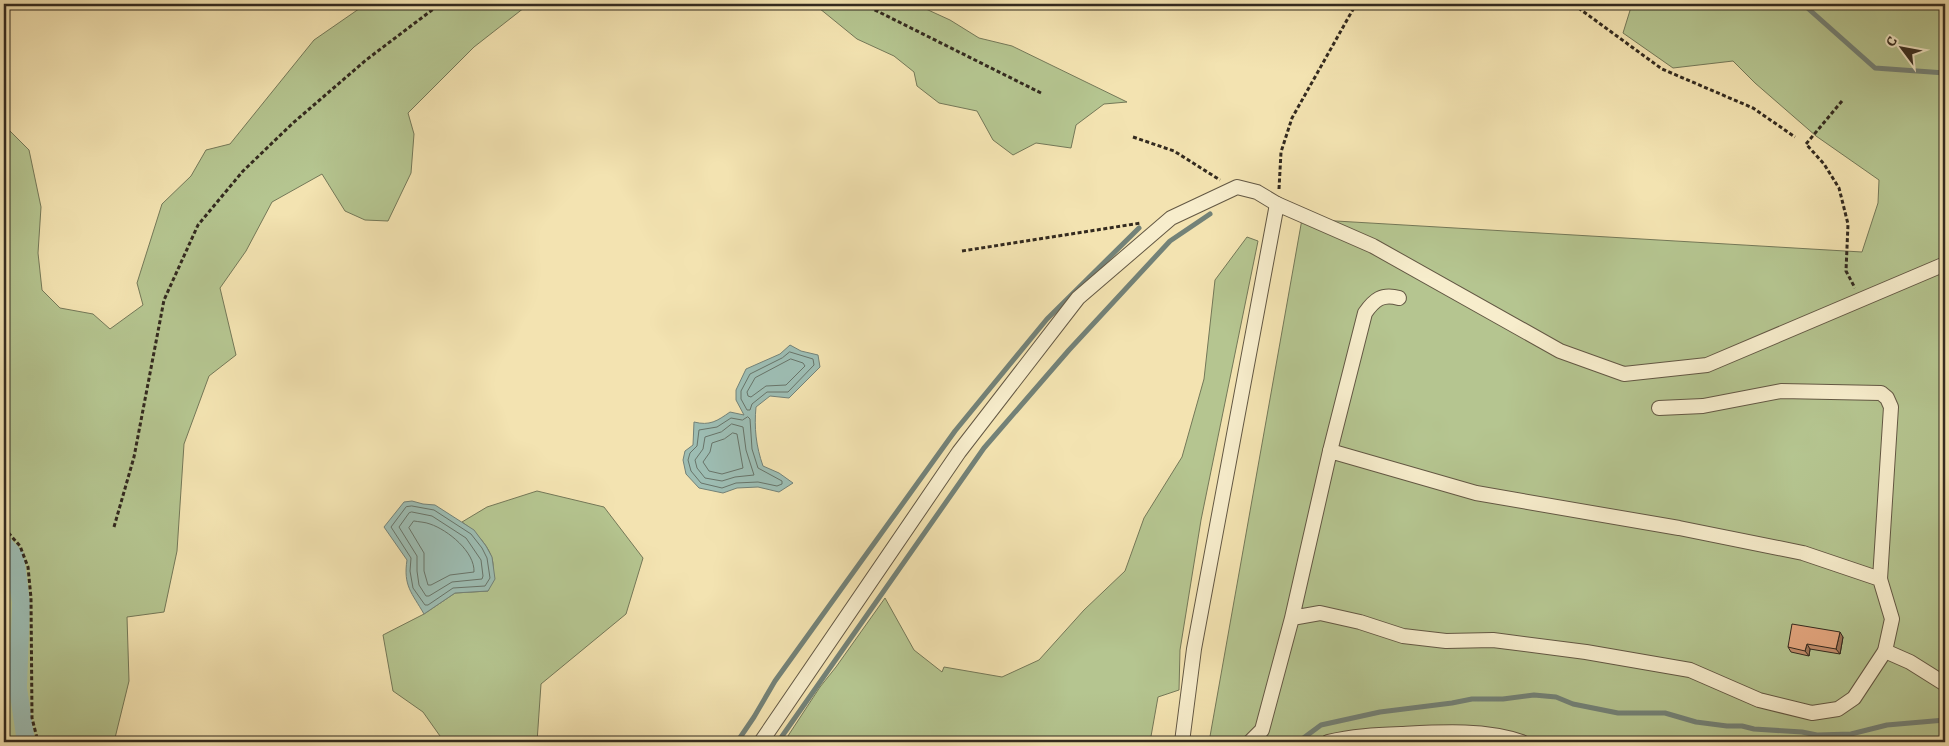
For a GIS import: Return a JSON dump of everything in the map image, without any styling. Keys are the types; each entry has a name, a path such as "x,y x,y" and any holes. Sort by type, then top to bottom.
{"street":[{"path":"760,742 959,452 1078,298 1171,218 1237,187 1256,192 1277,204 1372,246 1560,351 1624,374 1707,365 1945,264"},
{"path":"1182,742 1194,649 1277,204"},
{"path":"1250,742 1262,730 1292,618 1330,451 1365,313 1373,301 1381,297 1391,296 1399,298"},
{"path":"1292,618 1320,613 1360,622 1403,636 1446,641 1493,640 1586,652 1690,670 1759,700 1812,713 1838,709 1854,698 1885,650 1892,619 1880,579 1891,407 1888,398 1881,394 1781,391 1703,406 1659,408"},
{"path":"1330,451 1476,493 1679,528 1803,553 1880,579"},
{"path":"1885,650 1910,662 1945,684"},
{"path":"1328,742 1350,737 1445,732 1508,738 1522,742"}],"path":[{"path":"114,527 134,457 164,300 198,224 243,171 293,123 366,60 440,4"},
{"path":"863,4 1043,94"},
{"path":"1277,204 1281,152 1292,118 1356,4"},
{"path":"1573,4 1662,68 1753,108 1795,137"},
{"path":"1842,101 1806,144 1824,164 1839,188 1848,224 1846,271 1861,300"},
{"path":"1133,137 1174,151 1221,181 1237,187"},
{"path":"962,252 1143,223"},
{"path":"4,528 20,546 28,567 32,617 32,718 38,742"}],"green space":[{"path":"366,4 529,4 474,47 408,113 414,134 411,173 388,221 365,220 345,211 322,174 272,202 246,251 220,288 236,355 209,376 184,444 177,551 164,612 127,617 129,681 114,742 4,742 4,125 29,150 41,207 38,253 42,290 60,308 93,314 110,329 143,305 137,283 162,204 191,176 206,150 230,144 314,40"},
{"path":"814,4 915,4 950,20 979,38 1012,46 1127,102 1104,104 1076,125 1071,148 1036,143 1013,155 993,140 977,111 939,103 917,86 914,72 894,56 857,39"},
{"path":"1632,4 1945,4 1945,742 1209,742 1302,219 1862,252 1878,203 1879,180 1816,136 1755,83 1733,61 1673,68 1623,33"},
{"path":"1247,237 1258,241 1201,520 1180,650 1179,690 1158,697 1150,742 784,742 820,687 885,598 914,650 942,672 944,667 1002,677 1039,660 1084,610 1125,571 1144,518 1182,457 1204,379 1215,280"},
{"path":"537,491 604,507 643,558 626,614 541,684 537,742 435,742 440,736 423,712 393,691 383,635 424,614 455,593 488,591 493,567 490,554 478,536 462,522 487,507"}],"water":[{"path":"790,345 801,351 818,355 820,367 789,398 770,396 756,407 755,422 757,444 763,466 779,473 793,483 779,492 758,487 737,488 723,493 699,488 686,474 683,460 685,451 693,445 694,422 713,422 730,412 744,415 736,400 736,390 746,369 780,354"},
{"path":"412,501 435,505 474,530 492,557 495,579 488,591 455,593 424,614 407,583 407,560 384,527 404,502"}],"building":[{"path":"1792,624 1840,632 1836,649 1807,644 1805,651 1788,647"}],"waterway":[{"path":"1803,4 1875,68 1945,73"},
{"path":"778,742 984,448 1069,350 1170,241 1210,214"},
{"path":"737,742 775,681 955,431 1047,319 1139,228"},
{"path":"4,545 15,556 21,603 18,688 26,742"},
{"path":"1298,742 1321,725 1380,712 1472,699 1503,699 1534,695 1556,697 1573,704 1618,713 1665,713 1696,722 1817,735 1851,734 1887,725 1945,720"}]}
